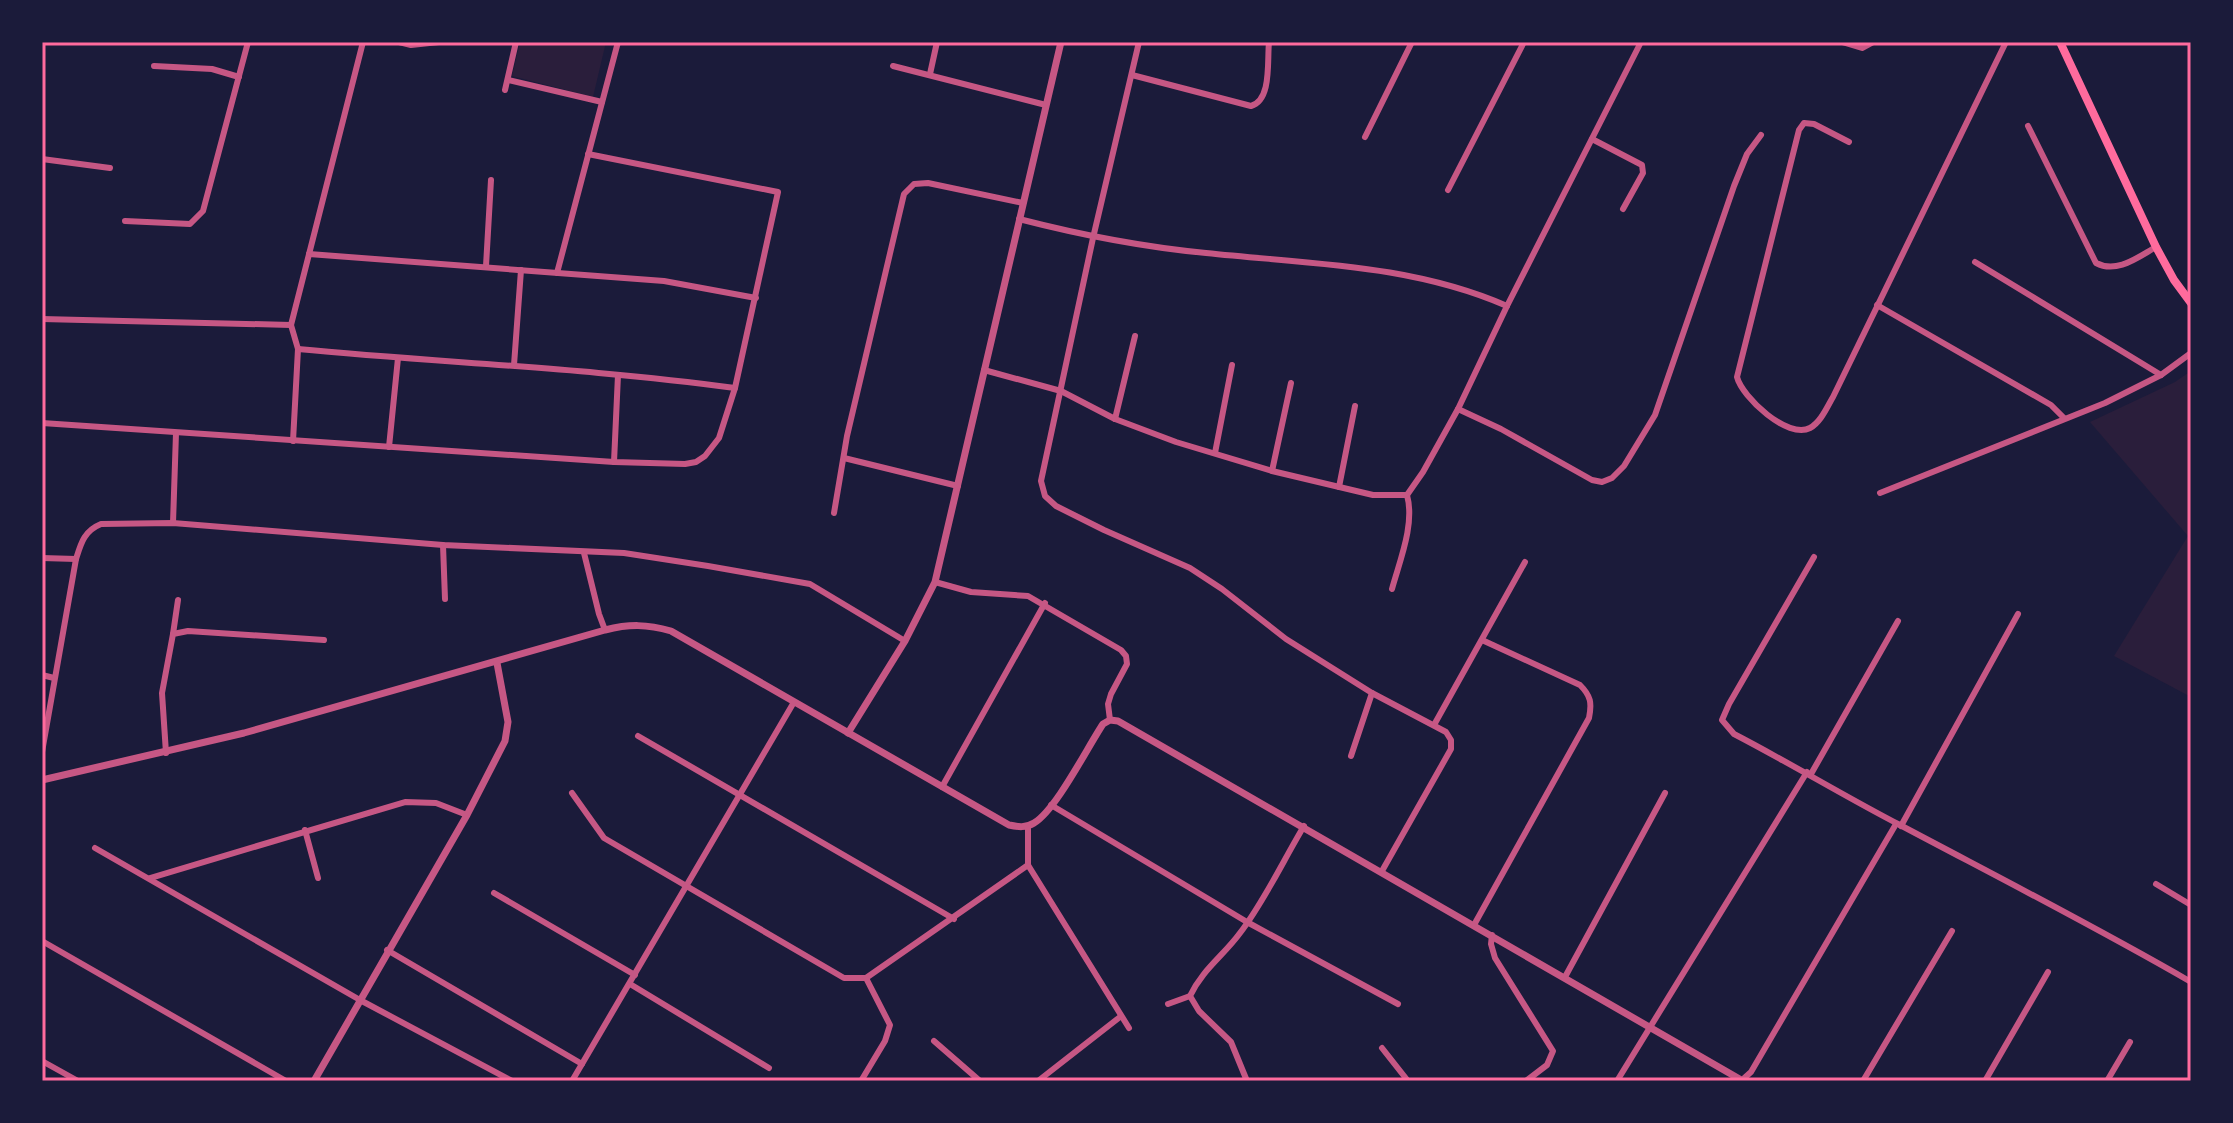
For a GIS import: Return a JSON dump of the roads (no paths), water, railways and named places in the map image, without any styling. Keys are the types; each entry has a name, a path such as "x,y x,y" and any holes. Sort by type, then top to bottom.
{"main road":[{"path":"2060,42 2156,247 2191,303"}],"street":[{"path":"125,221 190,224 203,211 248,42"},
{"path":"293,441 298,349 291,325 363,42"},
{"path":"399,42 411,45 439,42"},
{"path":"505,90 516,42"},
{"path":"557,273 618,42"},
{"path":"930,74 937,42"},
{"path":"848,733 905,641 935,582 1061,42"},
{"path":"1139,42 1093,238 1041,481 1042,489 1050,502 1190,568 1286,639 1372,693 1449,736 1451,749 1382,871"},
{"path":"1132,75 1251,106 1264,97 1269,42"},
{"path":"1365,137 1412,42"},
{"path":"1448,190 1524,42"},
{"path":"1407,495 1458,409 1641,42"},
{"path":"1842,42 1862,48 1873,42"},
{"path":"1849,142 1814,124 1804,123 1799,130 1737,377 1751,399 1787,429 1800,431 1810,428 1822,416 1833,397 2006,42"},
{"path":"154,66 212,69 239,77"},
{"path":"893,66 1046,105"},
{"path":"508,80 602,102"},
{"path":"2028,126 2096,263 2106,267 2117,266 2156,247"},
{"path":"1458,409 1501,429 1592,480 1602,482 1612,478 1624,466 1655,415 1734,186 1747,154 1761,135"},
{"path":"1592,139 1642,165 1643,173 1623,209"},
{"path":"42,423 614,462 696,462 713,448 719,438 735,388 778,192 588,154"},
{"path":"42,159 110,168"},
{"path":"486,266 491,180"},
{"path":"834,513 904,194 914,184 928,183 1023,203"},
{"path":"1019,219 1093,238 1412,275 1470,290 1507,306"},
{"path":"309,254 664,281 756,298"},
{"path":"1975,262 2161,375"},
{"path":"514,365 521,270"},
{"path":"1877,305 2051,405 2064,418"},
{"path":"42,319 291,325"},
{"path":"1115,419 1135,336"},
{"path":"298,349 514,365 735,388"},
{"path":"1880,493 2105,403 2161,375 2191,353"},
{"path":"389,447 398,358"},
{"path":"1215,453 1232,365"},
{"path":"984,370 1061,391 1115,419 1176,442 1272,471 1373,495 1407,495"},
{"path":"614,462 618,375"},
{"path":"1272,471 1291,383"},
{"path":"1339,487 1355,406"},
{"path":"173,523 176,433"},
{"path":"844,458 958,486"},
{"path":"1392,589 1405,540 1410,507 1407,495"},
{"path":"42,752 76,559 82,538 101,524 173,523 443,545 624,553 810,584 905,641"},
{"path":"443,545 445,599"},
{"path":"584,553 605,630"},
{"path":"1814,557 1722,720 1734,734 2191,982"},
{"path":"42,558 76,559"},
{"path":"1434,725 1525,562"},
{"path":"935,582 971,592 1028,596 1045,603 1121,650 1127,664 1111,694 1108,704 1110,720"},
{"path":"166,753 162,693 178,600"},
{"path":"942,787 1045,603"},
{"path":"1110,720 1133,728 1742,1081 1751,1072 1898,825 2018,614"},
{"path":"1617,1081 1809,773 1898,621"},
{"path":"42,780 166,753 628,625 650,625 671,631 1009,825 1028,826 1036,822 1051,805 1101,727 1110,720"},
{"path":"173,634 188,631 324,640"},
{"path":"1474,925 1589,718 1592,704 1580,685 1482,640"},
{"path":"314,1081 467,815 508,735 497,663"},
{"path":"42,675 54,678"},
{"path":"1351,756 1372,693"},
{"path":"572,1081 794,702"},
{"path":"638,736 954,919"},
{"path":"572,793 604,838 844,978 866,978 1028,865"},
{"path":"1565,977 1665,793"},
{"path":"150,878 405,802 436,803 467,815"},
{"path":"1051,805 1247,922 1398,1004"},
{"path":"1028,826 1028,865 1129,1028"},
{"path":"1168,1004 1190,996 1195,985 1247,922 1304,826"},
{"path":"305,830 318,878"},
{"path":"95,848 360,1000 512,1081"},
{"path":"2156,884 2191,905"},
{"path":"494,893 635,975"},
{"path":"1863,1081 1952,931"},
{"path":"1492,935 1495,958 1553,1051 1551,1061 1526,1081"},
{"path":"42,941 286,1081"},
{"path":"387,950 582,1064"},
{"path":"1985,1081 2048,972"},
{"path":"861,1081 885,1041 890,1025 866,978"},
{"path":"630,984 769,1068"},
{"path":"1190,996 1199,1011 1231,1042 1247,1081"},
{"path":"1038,1081 1120,1017"},
{"path":"934,1041 980,1081"},
{"path":"2107,1081 2130,1042"},
{"path":"1382,1048 1408,1081"},
{"path":"42,1061 78,1081"}]}
